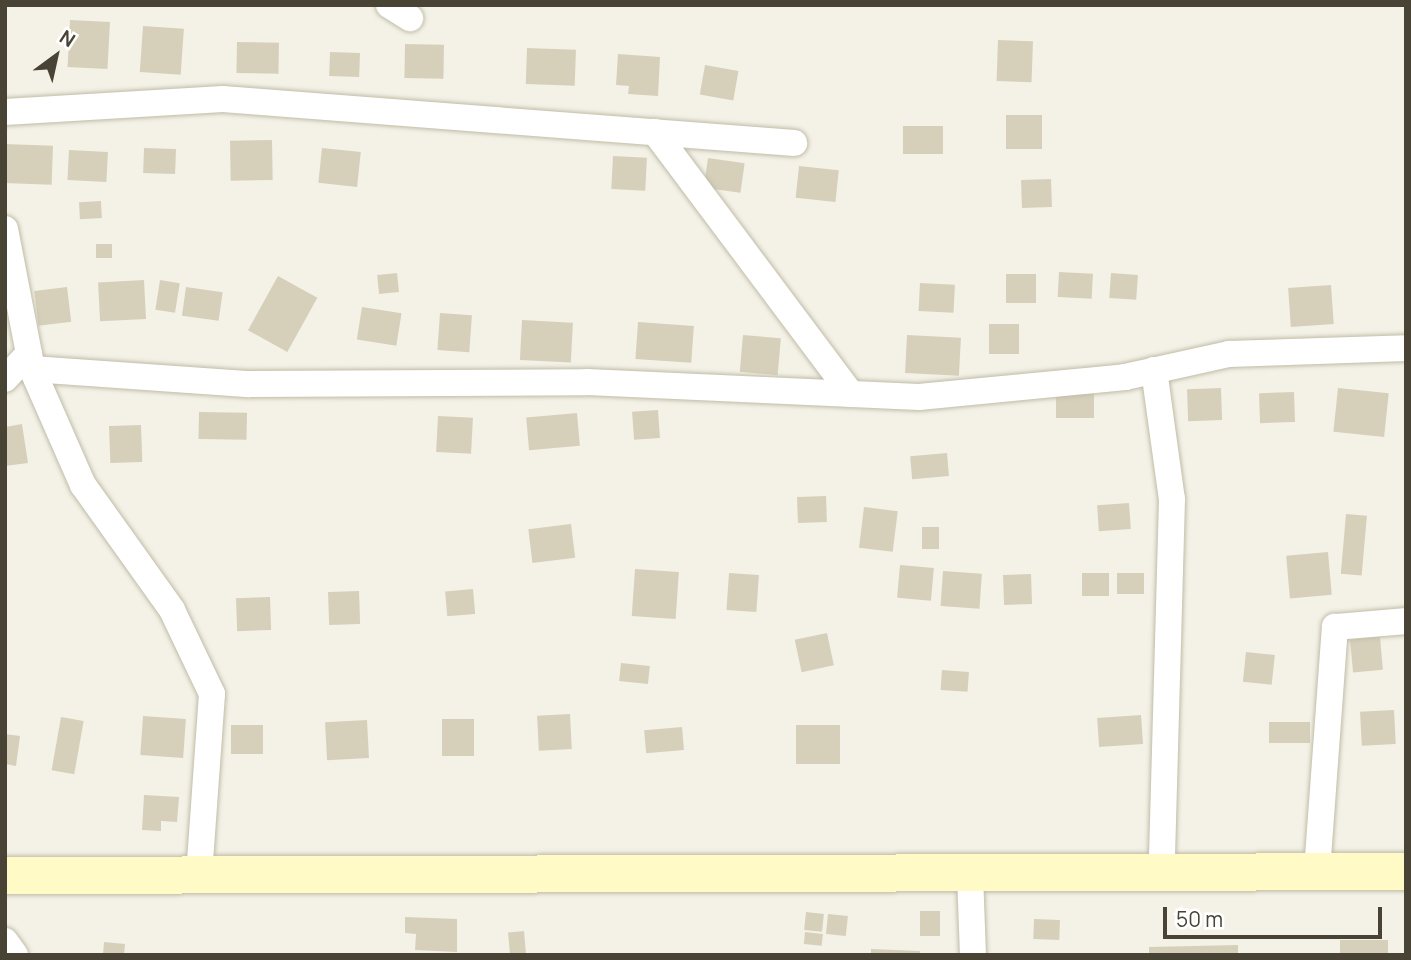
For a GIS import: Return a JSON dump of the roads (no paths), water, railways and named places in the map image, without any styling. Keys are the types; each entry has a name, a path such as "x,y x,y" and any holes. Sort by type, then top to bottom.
{"street":[{"path":"5,112 223,99 794,144"},
{"path":"655,132 851,394"},
{"path":"5,229 30,361 83,485 173,610 212,694 199,877"},
{"path":"5,379 30,361 249,384 587,382 919,397 1154,370 1229,354 1406,348"},
{"path":"1154,370 1172,499 1162,867"},
{"path":"1317,871 1335,627 1406,621"},
{"path":"5,875 199,877 970,874 1162,867 1406,871"},
{"path":"970,874 973,955"},
{"path":"5,941 15,955"}]}
